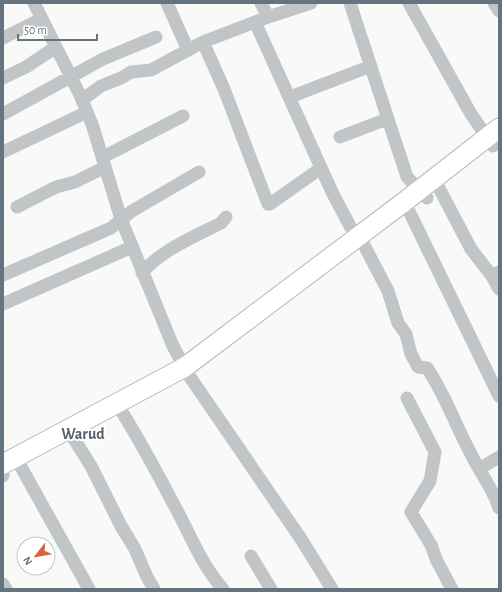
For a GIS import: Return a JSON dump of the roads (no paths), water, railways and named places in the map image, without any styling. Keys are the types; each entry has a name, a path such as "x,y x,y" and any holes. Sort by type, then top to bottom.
{"highway":[{"path":"361,241 408,211 494,138"},
{"path":"12,466 74,440 188,372 361,241 429,192"},
{"path":"3,476 12,466 188,372"}],"street":[{"path":"34,3 85,106 121,219 173,346 188,372 301,539 332,589"},
{"path":"167,3 188,50"},
{"path":"261,3 268,17"},
{"path":"3,152 85,106 101,86 121,78 131,72 151,70 203,42 268,17 311,3"},
{"path":"350,3 372,66 387,119 407,177 429,192 471,249 495,274 499,290"},
{"path":"409,3 471,114 494,138"},
{"path":"494,3 499,10"},
{"path":"3,38 41,19"},
{"path":"255,22 342,212 361,241 388,291 398,323 406,334 411,354 418,367 428,368 440,387 479,469 495,494 499,508"},
{"path":"3,114 103,59 156,37"},
{"path":"203,42 224,89 268,204 284,195 322,168"},
{"path":"3,78 26,67 56,47"},
{"path":"290,97 372,66"},
{"path":"17,207 56,187 76,182 104,162 183,116"},
{"path":"340,137 387,119"},
{"path":"3,275 111,228 132,211 198,172"},
{"path":"408,211 499,396"},
{"path":"142,273 160,256 221,223 226,218"},
{"path":"3,304 132,247"},
{"path":"407,398 435,452 430,481 412,512 431,545 437,561 452,589"},
{"path":"122,412 146,451 199,554 214,579 223,589"},
{"path":"74,440 91,466 121,526 135,549 154,589"},
{"path":"479,469 499,457"},
{"path":"12,466 89,589"},
{"path":"251,556 271,589"},
{"path":"3,584 6,589"}],"district":[{"name":"Warud","path":"83,434"}]}
